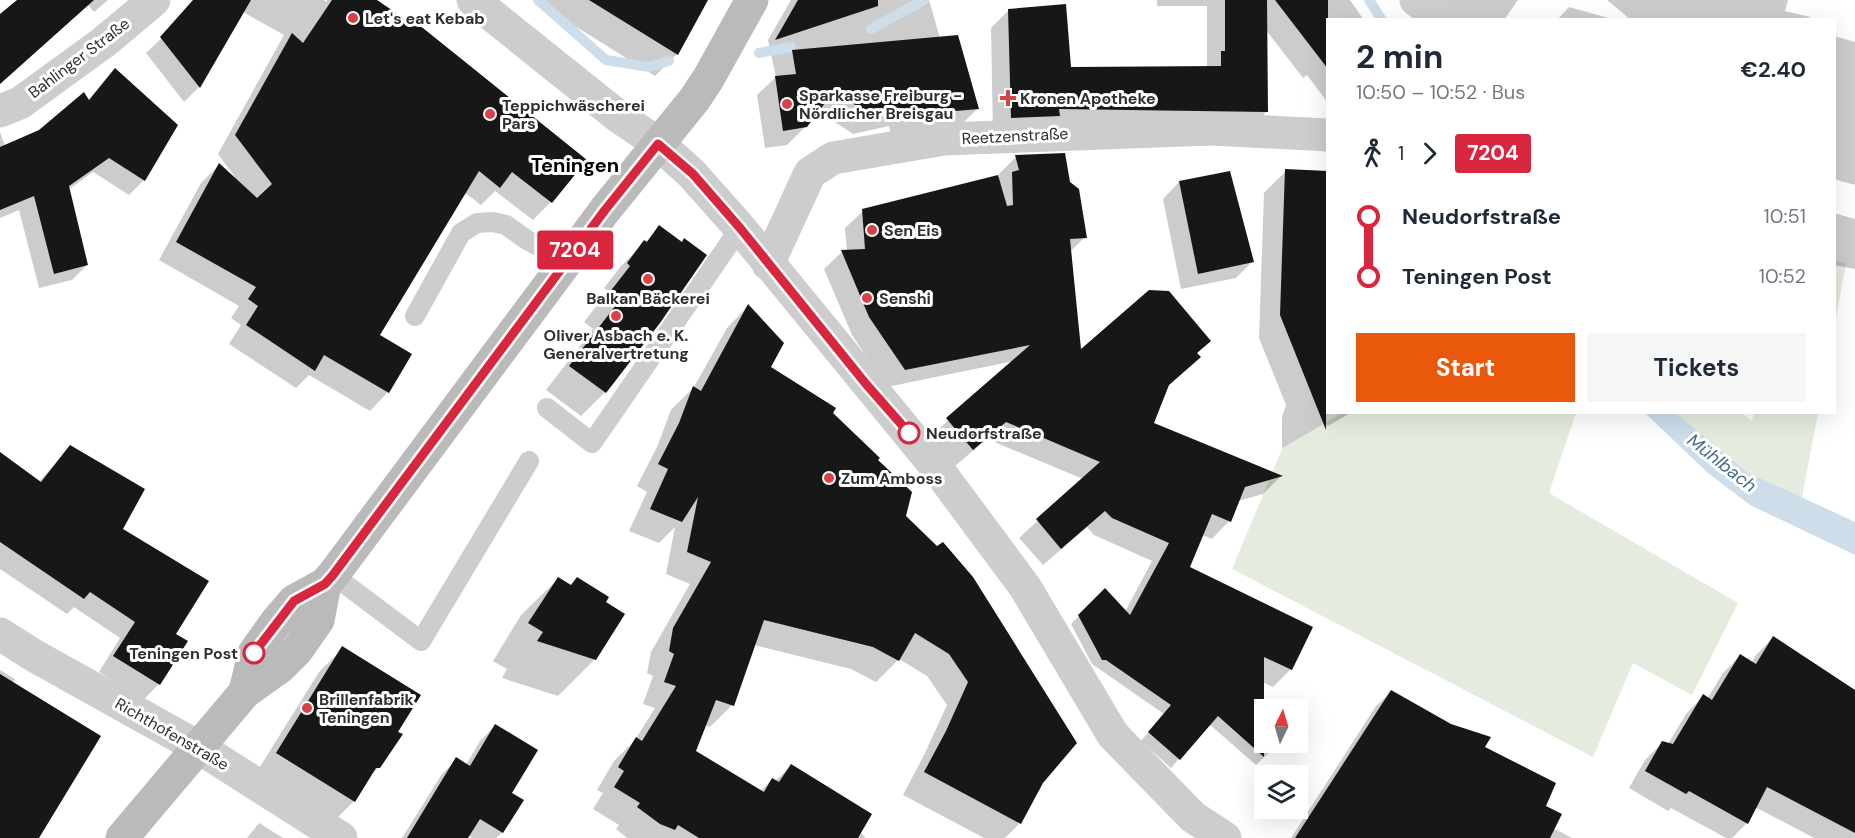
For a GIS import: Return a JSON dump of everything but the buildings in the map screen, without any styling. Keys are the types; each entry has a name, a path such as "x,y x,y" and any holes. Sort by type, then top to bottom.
{"main road":[{"path":"122,838 245,692 280,667 297,650 318,620 329,579 623,186 708,79 752,0"}],"street":[{"name":"Bahlinger Straße","path":"0,111 20,103 48,83 104,42 154,0"},
{"path":"473,0 619,117 658,144 693,174 907,431 1025,587 1113,735 1193,818 1225,838"},
{"path":"1416,0 1440,18"},
{"name":"Reetzenstraße","path":"768,264 810,173 833,158 944,139 1212,129 1326,135"},
{"path":"1836,163 1855,168"},
{"name":"Richthofenstraße","path":"0,634 33,655 198,747 341,838"}],"lane":[{"path":"415,316 461,233 477,223 493,222 506,225 527,240 567,262"},
{"path":"547,408 592,443 740,228"},
{"path":"329,579 421,641 529,461"}],"shaded area":[{"path":"1836,260 1846,263 1836,318"},
{"path":"1340,414 1576,414 1549,493 1738,603 1692,695 1633,663 1593,757 1232,569 1283,447"},
{"path":"1677,414 1743,414 1752,421 1754,414 1818,414 1802,498 1747,472"}],"water":[{"path":"1646,414 1677,414 1747,472 1855,522 1855,555 1750,505 1708,473"}],"waterway":[{"name":"Mühlbach","path":"538,0 606,60 649,67 669,61"},
{"name":"Mühlbach","path":"871,29 924,0"},
{"name":"Mühlbach","path":"1369,0 1381,18"},
{"name":"Mühlbach","path":"759,53 791,47"}],"bus line":[{"name":"7204","path":"254,653 294,601 325,584 333,575 543,292 623,186 658,144 693,174 740,228 866,384 909,433"}],"place":[{"name":"Let's eat Kebab","path":"353,18"},
{"name":"Kronen Apotheke","path":"1008,98"},
{"name":"Sparkasse Freiburg - Nördlicher Breisgau","path":"787,104"},
{"name":"Teppichwäscherei Pars","path":"490,114"},
{"name":"Sen Eis","path":"872,230"},
{"name":"Balkan Bäckerei","path":"648,279"},
{"name":"Senshi","path":"867,298"},
{"name":"Oliver Asbach e. K. Generalvertretung","path":"616,316"},
{"name":"Neudorfstraße","path":"909,433"},
{"name":"Zum Amboss","path":"829,478"},
{"name":"Teningen Post","path":"254,653"},
{"name":"Brillenfabrik Teningen","path":"307,708"}],"district":[{"name":"Teningen","path":"575,165"}]}
